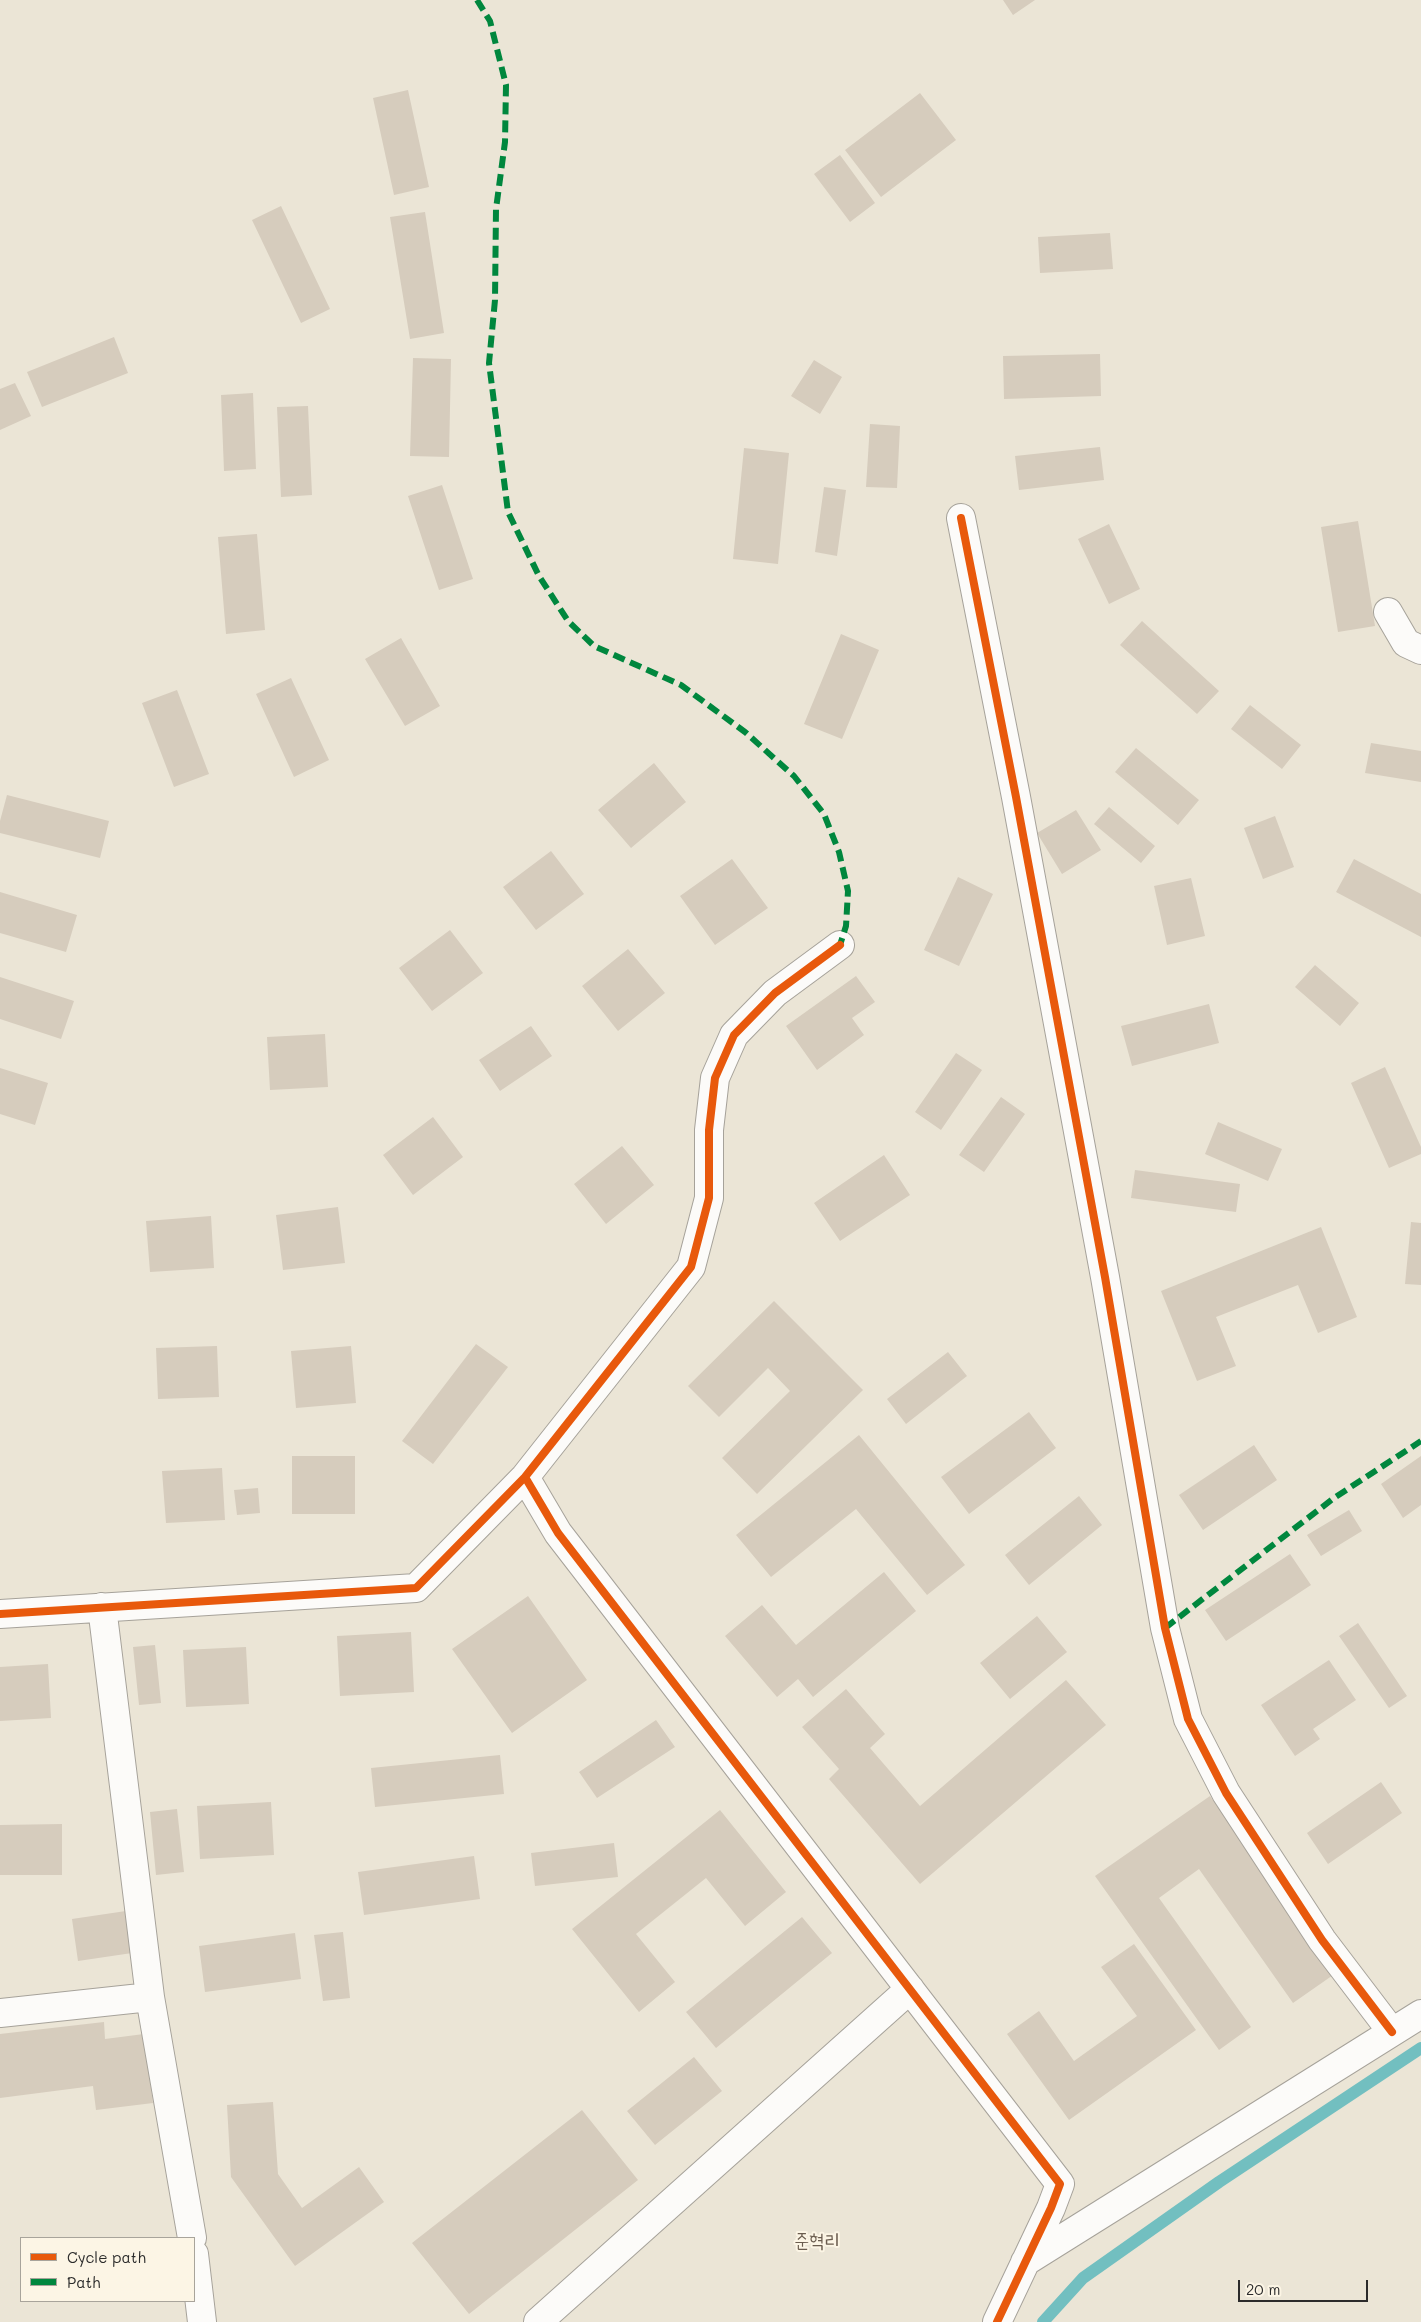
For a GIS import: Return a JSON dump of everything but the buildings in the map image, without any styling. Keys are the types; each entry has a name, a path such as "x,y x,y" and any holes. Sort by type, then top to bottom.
{"street":[{"path":"961,518 1018,807 1103,1267 1165,1628 1188,1719 1226,1793 1242,1818 1322,1940 1392,2032"},
{"path":"1388,612 1406,643 1421,650"},
{"path":"0,1614 416,1588 526,1477 691,1268 709,1198 709,1130 715,1078 734,1035 775,993 840,945"},
{"path":"526,1477 558,1533 1060,2184 1051,2208 997,2322"},
{"path":"102,1607 150,1997 192,2237"},
{"path":"538,2322 910,1989"},
{"path":"0,2013 150,1997"},
{"path":"1025,2262 1421,2014"},
{"path":"195,2262 202,2322"}],"waterway":[{"path":"1043,2322 1083,2278 1219,2182 1421,2048"}],"marked path":[{"path":"477,0 490,21 506,85 505,142 496,209 495,300 489,363 508,512 539,576 568,621 594,646 681,685 745,732 794,776 824,814 839,852 848,891 846,926 840,945"},
{"path":"1165,1628 1334,1498 1421,1441"}],"cycle path":[{"path":"961,518 1016,797 1105,1277 1165,1628 1188,1719 1226,1793 1322,1940 1392,2032"},
{"path":"0,1614 416,1588 525,1477 691,1267 709,1198 709,1130 715,1078 734,1035 775,993 840,945"},
{"path":"525,1477 558,1533 1060,2184 1051,2208 997,2322"}],"district":[{"name":"준혁리","path":"817,2241"}]}
